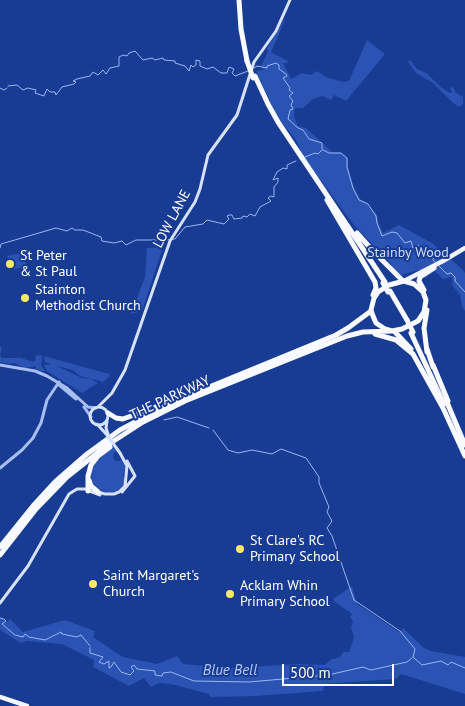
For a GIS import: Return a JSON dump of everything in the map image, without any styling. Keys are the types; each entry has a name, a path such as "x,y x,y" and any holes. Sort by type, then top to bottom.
{"highway":[{"path":"240,0 252,76 278,122 389,291 441,389 465,444"},
{"path":"329,200 373,251 404,281 417,286 424,296 426,304 423,330 428,352 465,444"},
{"path":"329,200 376,285 370,309 376,323 385,330 402,330 414,324 424,312"},
{"path":"428,352 424,328 428,299 419,279 434,267"},
{"path":"370,309 378,292 390,285 404,281"},
{"name":"THE PARKWAY","path":"0,547 47,490 87,454 141,418 175,401 342,332 370,309"},
{"path":"393,331 415,354 429,382"},
{"name":"THE PARKWAY","path":"0,555 36,509 74,470 114,440 160,412 331,342 357,333 393,331"},
{"path":"412,332 465,455"},
{"path":"331,342 364,333 388,337 402,344 413,354 429,382 449,419 465,455"},
{"path":"433,365 441,389"},
{"path":"107,412 116,418 125,419 208,387"},
{"path":"88,490 89,472 93,462 101,453 160,412"},
{"path":"89,472 90,484 98,492"}],"main road":[{"name":"LOW LANE","path":"97,407 107,399 119,383 171,239 195,202 210,151 237,115 252,76 253,65 279,26 290,0"},
{"path":"404,281 444,262 465,249"},
{"path":"417,286 418,276 434,267"},
{"name":"LOW LANE","path":"107,399 105,404 107,412"},
{"path":"0,603 29,564 69,494 77,489 109,495 119,492 125,486 126,463 108,434 91,417 92,411 97,407 103,408 107,412 106,428 108,434"},
{"path":"96,424 102,424 107,420"},
{"path":"88,490 105,497 122,492 135,474 120,453"},
{"path":"127,471 132,470"},
{"path":"126,479 132,480"},
{"path":"0,699 17,706"},
{"path":"0,699 26,706"}],"street":[{"path":"0,365 35,371 47,376 86,406 97,407"},
{"path":"58,383 86,408 91,417"},
{"path":"0,468 33,438 41,422 48,400 58,383"}],"green space":[{"name":"Stainby Wood","path":"284,20 271,52 288,61 283,63 291,79 302,73 311,75 317,71 326,77 343,82 349,81 367,40 385,54 346,101 334,95 331,100 322,96 313,99 303,108 295,108 294,116 298,126 306,128 332,152 340,152 348,158 348,168 354,188 360,199 367,203 377,215 383,233 399,225 432,243 462,269 465,273 465,311 462,307 460,295 452,285 451,277 443,279 435,271 425,278 419,270 401,275 392,268 391,264 354,225 303,156 296,140 278,118 256,71 264,70 261,66 268,52 267,48"},
{"path":"410,60 417,69 426,73 450,93 452,92 450,88 453,87 455,92 463,97 463,104 459,107 433,83 416,73 408,62"},
{"path":"163,247 142,311 131,314 145,277 147,248"},
{"path":"22,253 26,262 25,267 9,270 5,264 9,261 7,256"},
{"path":"0,355 2,358 21,358 33,362 36,360 35,356 41,355 41,365 45,371 36,369 36,366 25,368 14,363 0,362"},
{"path":"44,356 109,374 110,376 103,382 80,376 73,370 57,366 82,378 91,379 98,383 82,393 47,371 44,365 52,364 45,362"},
{"path":"113,446 117,451 114,453 113,458 116,461 122,460 126,469 123,474 125,484 117,491 109,493 100,490 93,483 90,473 95,463"},
{"path":"352,586 357,604 399,632 403,628 424,648 465,657 465,694 401,674 396,679 324,684 323,691 256,696 210,697 209,694 171,684 159,683 151,687 144,678 129,686 93,667 94,660 62,644 27,641 21,643 0,630 0,617 7,622 10,619 23,632 65,620 95,631 93,637 123,657 157,664 177,656 183,664 229,668 299,664 325,665 330,660 340,657 343,652 349,652 354,637 351,627 353,621 350,617 352,614 333,599"}],"waterway":[{"path":"8,86 17,85 23,90 28,88 36,90 35,93 44,96 47,89 50,92 55,92 56,95 62,87 74,84 76,82 73,81 90,76 93,72 98,75 103,70 106,74 110,68 119,66 119,57 127,56 135,51 143,60 163,58 164,60 175,61 175,63 185,66 189,71 191,65 193,67 196,65 196,60 200,61 200,66 207,69 213,67 221,73 227,73 229,67 234,69 232,73 235,76 248,71"},
{"path":"254,68 257,66 267,68 267,66 276,63 279,65 279,69 286,74 287,76 283,78 290,88 289,90 293,93 289,96 293,101 291,105 293,109 290,110 288,119 303,130 309,139 322,143 322,149"},
{"path":"0,88 4,90 7,88"},
{"path":"305,157 315,153 318,154 322,150"},
{"path":"323,150 329,153 341,153 347,158 347,167 353,188 359,200 368,204 376,216 382,236 392,232 397,233 405,243 411,241 413,248 419,245 422,249 417,252 419,256 427,254 429,250 433,254 433,260 436,263"},
{"path":"0,248 1,244 56,228 67,231 72,228 83,230 101,237 102,241 114,243 122,241 126,245 136,240 175,239 185,227 203,224 207,220 224,224 229,219 227,216 229,215 232,215 234,219 242,218 243,216 247,217 250,214 255,216 260,207 271,201 268,198 274,197 274,187 278,182 278,178 273,180 277,172 283,168 287,169 287,165 296,161"},
{"path":"439,266 447,274 451,273 455,277 455,281 465,292"},
{"path":"164,420 177,417 209,428"},
{"path":"213,430 228,450 238,453 252,450 272,454 281,449 306,458 319,477 319,483 329,507 327,512 332,521 327,528 332,536 354,600 400,631 415,649 413,657 422,665 441,661 448,665 451,662 465,668"},
{"name":"Blue Bell","path":"0,618 6,621 2,624 15,635 23,637 25,634 29,637 45,640 61,632 62,634 77,637 81,635 90,646"},
{"name":"Blue Bell","path":"90,648 90,653 103,657 99,662 104,664 109,661 109,668 114,662 121,672 130,675 134,671 131,667 134,665 137,669 155,671 155,675 162,676 163,673 171,672 194,681 249,682 328,675 363,667 371,670 407,662 412,658"}],"place":[{"name":"St Peter & St Paul","path":"10,264"},
{"name":"Stainton Methodist Church","path":"25,298"},
{"name":"St Clare's RC Primary School","path":"240,549"},
{"name":"Saint Margaret's Church","path":"93,584"},
{"name":"Acklam Whin Primary School","path":"230,594"}]}
